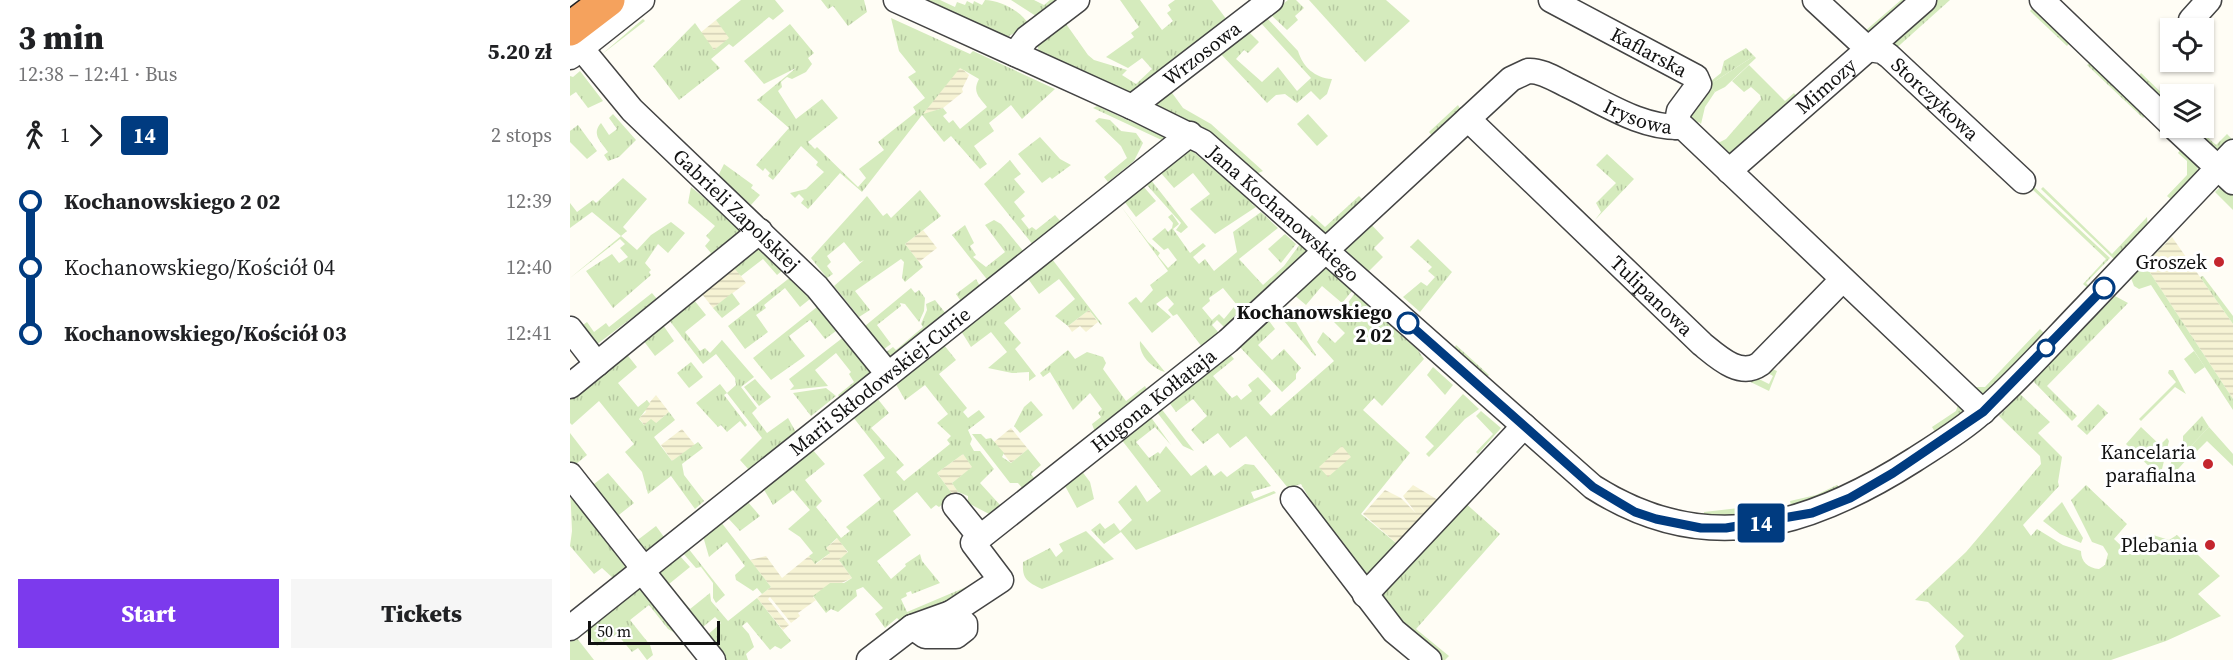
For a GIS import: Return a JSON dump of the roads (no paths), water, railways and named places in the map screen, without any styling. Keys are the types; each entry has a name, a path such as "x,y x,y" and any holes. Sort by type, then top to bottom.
{"highway":[{"path":"574,45 608,0"}],"street":[{"path":"574,45 642,0"},
{"name":"Jana Kochanowskiego","path":"896,0 1190,134 1215,150 1593,487 1635,512 1701,528 1726,528 1812,513 1850,498 1923,454 1983,412 2228,168"},
{"path":"1015,54 1027,38 1077,0"},
{"name":"Wrzosowa","path":"1132,107 1271,0"},
{"name":"Kaflarska","path":"1551,0 1696,77 1699,84 1679,111 1676,127"},
{"name":"Storczykowa","path":"1815,0 1868,49 1882,51 1889,56 2023,181"},
{"name":"Mimozy","path":"1729,171 1924,0"},
{"path":"2042,0 2160,113"},
{"path":"2193,18 2209,0"},
{"name":"Gabrieli Zapolskiej","path":"574,45 632,110 817,287 888,374"},
{"name":"Irysowa","path":"1326,249 1517,75 1534,71 1638,120 1655,126 1683,127 1983,412"},
{"name":"Tulipanowa","path":"1468,119 1702,344 1739,369 1752,369 1760,364 1842,280"},
{"name":"Marii Skłodowskiej-Curie","path":"570,628 1190,134"},
{"path":"2188,138 2228,168"},
{"path":"570,386 760,231"},
{"name":"Hugona Kołłątaja","path":"977,540 1228,341 1326,249"},
{"path":"570,329 597,364"},
{"path":"1365,596 1524,426"},
{"path":"570,475 713,660"},
{"path":"1293,500 1365,596 1394,630 1429,660"},
{"path":"869,660 912,627 951,613 1001,580 956,506"}],"place":[{"name":"Groszek","path":"2219,262"},
{"name":"Kochanowskiego 2 02","path":"1408,323"},
{"name":"Kancelaria parafialna","path":"2208,464"},
{"name":"Plebania","path":"2210,545"}]}
